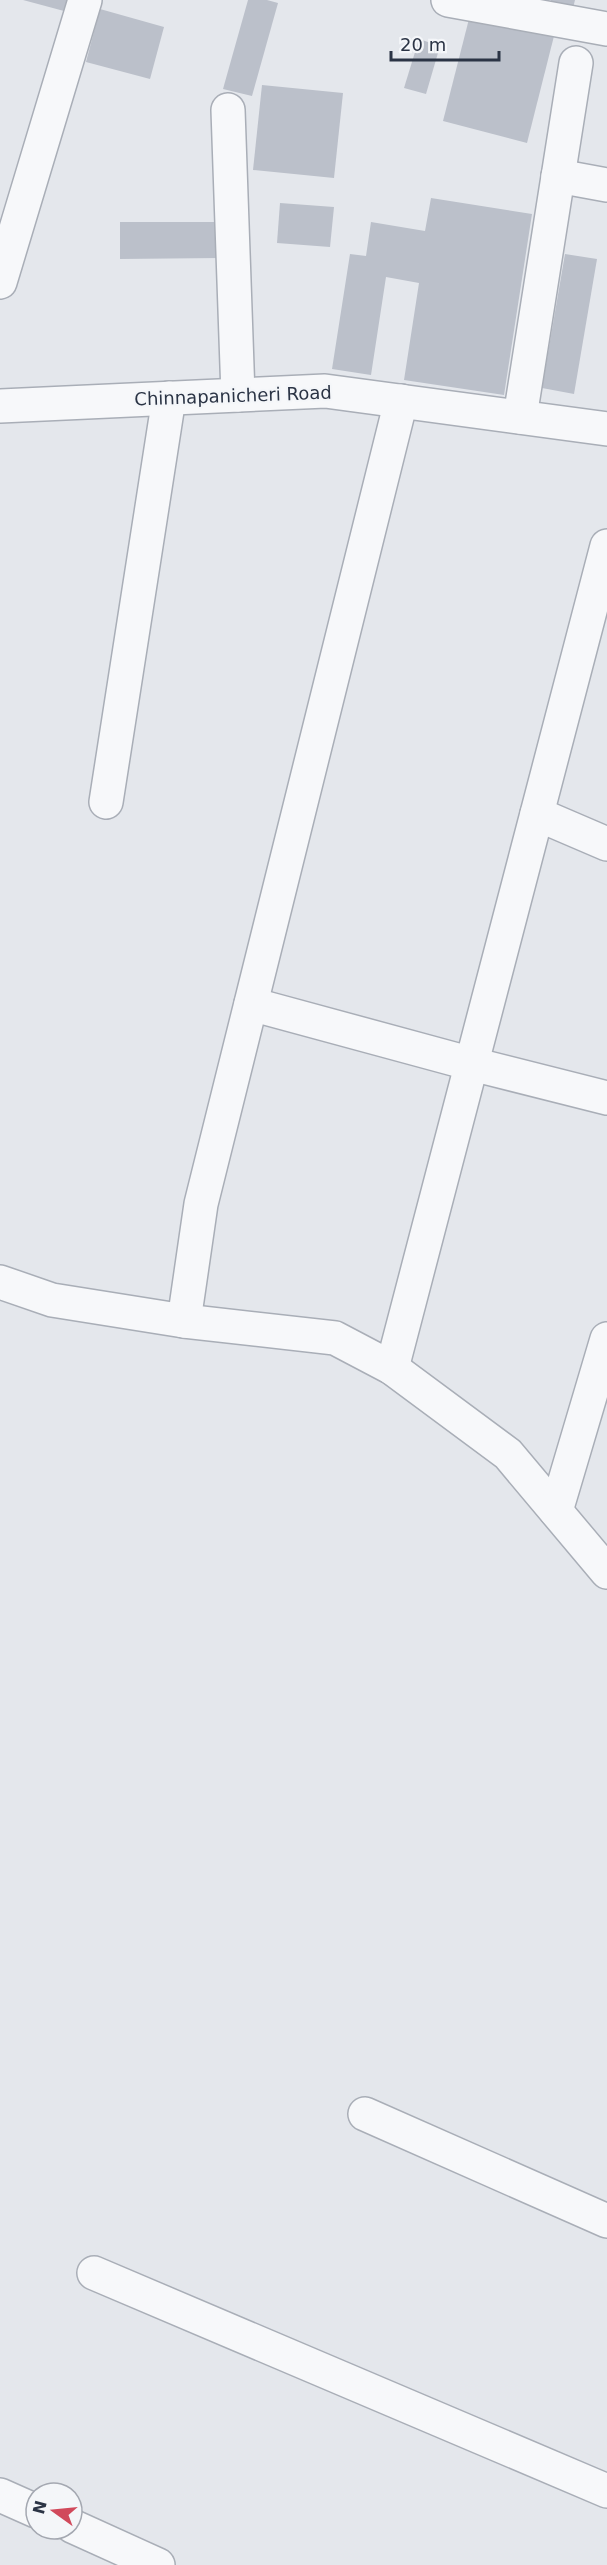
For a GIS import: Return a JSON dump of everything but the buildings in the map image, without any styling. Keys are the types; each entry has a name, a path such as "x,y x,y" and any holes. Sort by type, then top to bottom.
{"street":[{"path":"0,282 85,0"},
{"path":"448,0 607,29"},
{"path":"520,417 576,63"},
{"path":"228,110 238,395"},
{"path":"558,176 607,185"},
{"name":"Chinnapanicheri Road","path":"0,406 325,391 607,429"},
{"path":"106,802 170,398"},
{"path":"184,1321 201,1204 401,401"},
{"path":"392,1368 607,546"},
{"path":"537,814 607,844"},
{"path":"251,1004 607,1098"},
{"path":"0,1282 52,1300 184,1321 335,1338 392,1368 508,1454 607,1572"},
{"path":"556,1511 607,1339"},
{"path":"365,2114 607,2221"},
{"path":"94,2273 607,2491"},
{"path":"0,2495 24,2506"},
{"path":"84,2531 158,2565"}]}
